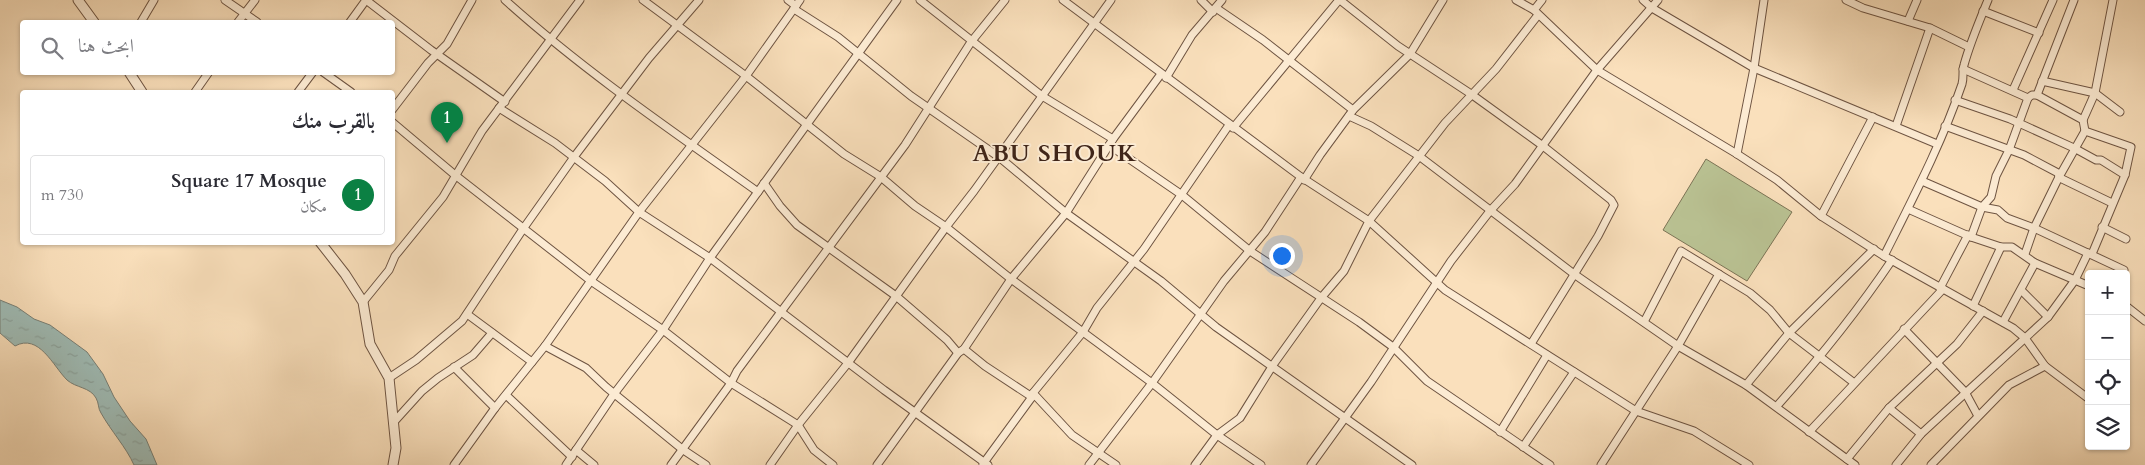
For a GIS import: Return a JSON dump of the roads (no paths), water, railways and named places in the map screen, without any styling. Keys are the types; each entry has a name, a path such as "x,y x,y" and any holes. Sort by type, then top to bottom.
{"street":[{"path":"78,0 93,20"},
{"path":"142,20 154,0"},
{"path":"226,0 254,20"},
{"path":"239,20 255,0"},
{"path":"351,20 366,0 393,20"},
{"path":"395,106 428,63 447,44 472,0"},
{"path":"505,0 552,40 623,95 758,192"},
{"path":"363,302 389,270 395,256 439,202 482,131 552,40 580,0"},
{"path":"643,0 746,76 844,154 881,177 1011,279 1152,383 1217,435 1261,465"},
{"path":"389,378 416,360 453,329 467,314 523,229 574,157 623,95 641,68 699,0"},
{"path":"788,0 797,5 929,108 998,157 1066,213 1183,298 1201,314 1274,365 1345,419 1412,465"},
{"path":"566,465 614,394 663,330 710,258 897,0"},
{"path":"920,0 1042,96 1111,142 1182,195 1194,208 1250,251 1393,347 1427,381 1550,465"},
{"path":"671,465 731,383 737,371 881,177 929,108 971,42 1005,0"},
{"path":"1063,0 1302,179 1369,221 1445,290 1636,411 1694,431 1749,465"},
{"path":"770,465 798,425 848,364 1111,0"},
{"path":"1201,0 1288,60 1351,113 1419,156 1574,274 1678,346 1746,385 1777,406 1855,465"},
{"path":"877,465 961,351 1011,279 1066,213 1111,142 1163,76 1192,35 1222,0"},
{"path":"500,108 542,133 612,187 639,212 710,258 848,364 985,464 1033,395 1083,332 1097,308 1144,249 1231,126 1340,0 1410,54 1471,94 1543,146 1611,200 1614,205 1598,236 1531,344"},
{"path":"1089,465 1152,383 1224,281 1250,251 1351,113 1410,54 1443,0"},
{"path":"1516,0 1536,13 1596,70 1737,154 1777,180 1821,216 1884,256 2003,322 2025,338 2045,366 2085,395"},
{"path":"1195,465 1217,435 1240,418 1321,298 1344,271 1369,221 1419,156 1471,94 1496,68 1536,13 1542,0"},
{"path":"1643,0 1652,8 1754,68 1937,144"},
{"path":"1311,465 1345,419 1437,282 1490,211 1515,184 1596,70 1658,0"},
{"path":"1737,154 1754,68 1764,0"},
{"path":"1846,0 1863,8 1930,28 1969,47"},
{"path":"1908,21 1917,0"},
{"path":"1884,256 1922,181 1945,126 1962,82 1963,69 1969,47 1988,0"},
{"path":"2013,90 2053,0"},
{"path":"2038,95 2074,0"},
{"path":"2025,254 2034,228 2074,148 2085,131 2083,120 2095,94 2113,0"},
{"path":"454,465 495,408 545,346 639,212 746,76 797,5"},
{"path":"1984,11 2039,33"},
{"path":"395,22 505,102"},
{"path":"1896,126 1930,28"},
{"path":"1963,69 2028,98"},
{"path":"131,75 141,90"},
{"path":"196,90 207,75"},
{"path":"300,90 311,75"},
{"path":"327,75 348,90"},
{"path":"2042,81 2095,94 2120,112"},
{"path":"1809,432 1941,288 1982,207 1991,197 1996,176 2009,150 2028,98 2032,95 2038,95 2083,120"},
{"path":"1955,100 2019,124 2074,148 2096,160 2101,160 2125,175"},
{"path":"1821,216 1873,117"},
{"path":"395,125 455,175 591,282 663,330 731,383 798,425 814,450 833,465"},
{"path":"1945,126 2009,150 2051,169 2058,173 2059,177 2112,203"},
{"path":"1896,465 1921,434 2048,317 2075,280 2090,254 2125,175 2131,147 2085,131"},
{"path":"1922,181 1982,207 1998,210 2007,218 2034,228 2124,270"},
{"path":"764,183 780,206 797,225 896,296 961,351 1033,395 1072,435 1116,465"},
{"path":"1908,209 1969,236 2001,247 2012,247 2025,254 2035,263 2085,284"},
{"path":"2102,227 2126,239"},
{"path":"322,245 345,274 363,302 370,344 389,378 396,448 393,465"},
{"path":"1973,306 2001,247"},
{"path":"1746,385 1790,333 1874,249"},
{"path":"1644,322 1682,251 1762,302 1790,333 1854,382"},
{"path":"1777,406 1871,292 1892,260"},
{"path":"2003,322 2035,263"},
{"path":"1601,465 1678,346 1719,274"},
{"path":"2021,290 2048,317"},
{"path":"2130,309 2145,321"},
{"path":"1847,459 1889,408 1962,338 1983,311"},
{"path":"467,314 532,362"},
{"path":"1904,329 1965,392 1978,416"},
{"path":"393,423 422,391 473,355 492,333"},
{"path":"545,346 586,368 614,394 682,449 706,465"},
{"path":"1500,432 1548,355"},
{"path":"1931,465 2009,385 2045,366"},
{"path":"454,367 495,408"},
{"path":"1523,447 1574,372"},
{"path":"506,395 574,454 594,465"},
{"path":"1889,408 1921,434"}],"water":[{"path":"0,300 17,307 34,319 50,325 87,352 103,374 114,397 130,421 146,439 157,465 134,465 100,411 93,394 67,380 38,347 24,343 15,346 0,333"}],"place":[{"name":"Square 17 Mosque","path":"447,143"}],"district":[{"name":"ABU SHOUK","path":"1055,153"}]}
